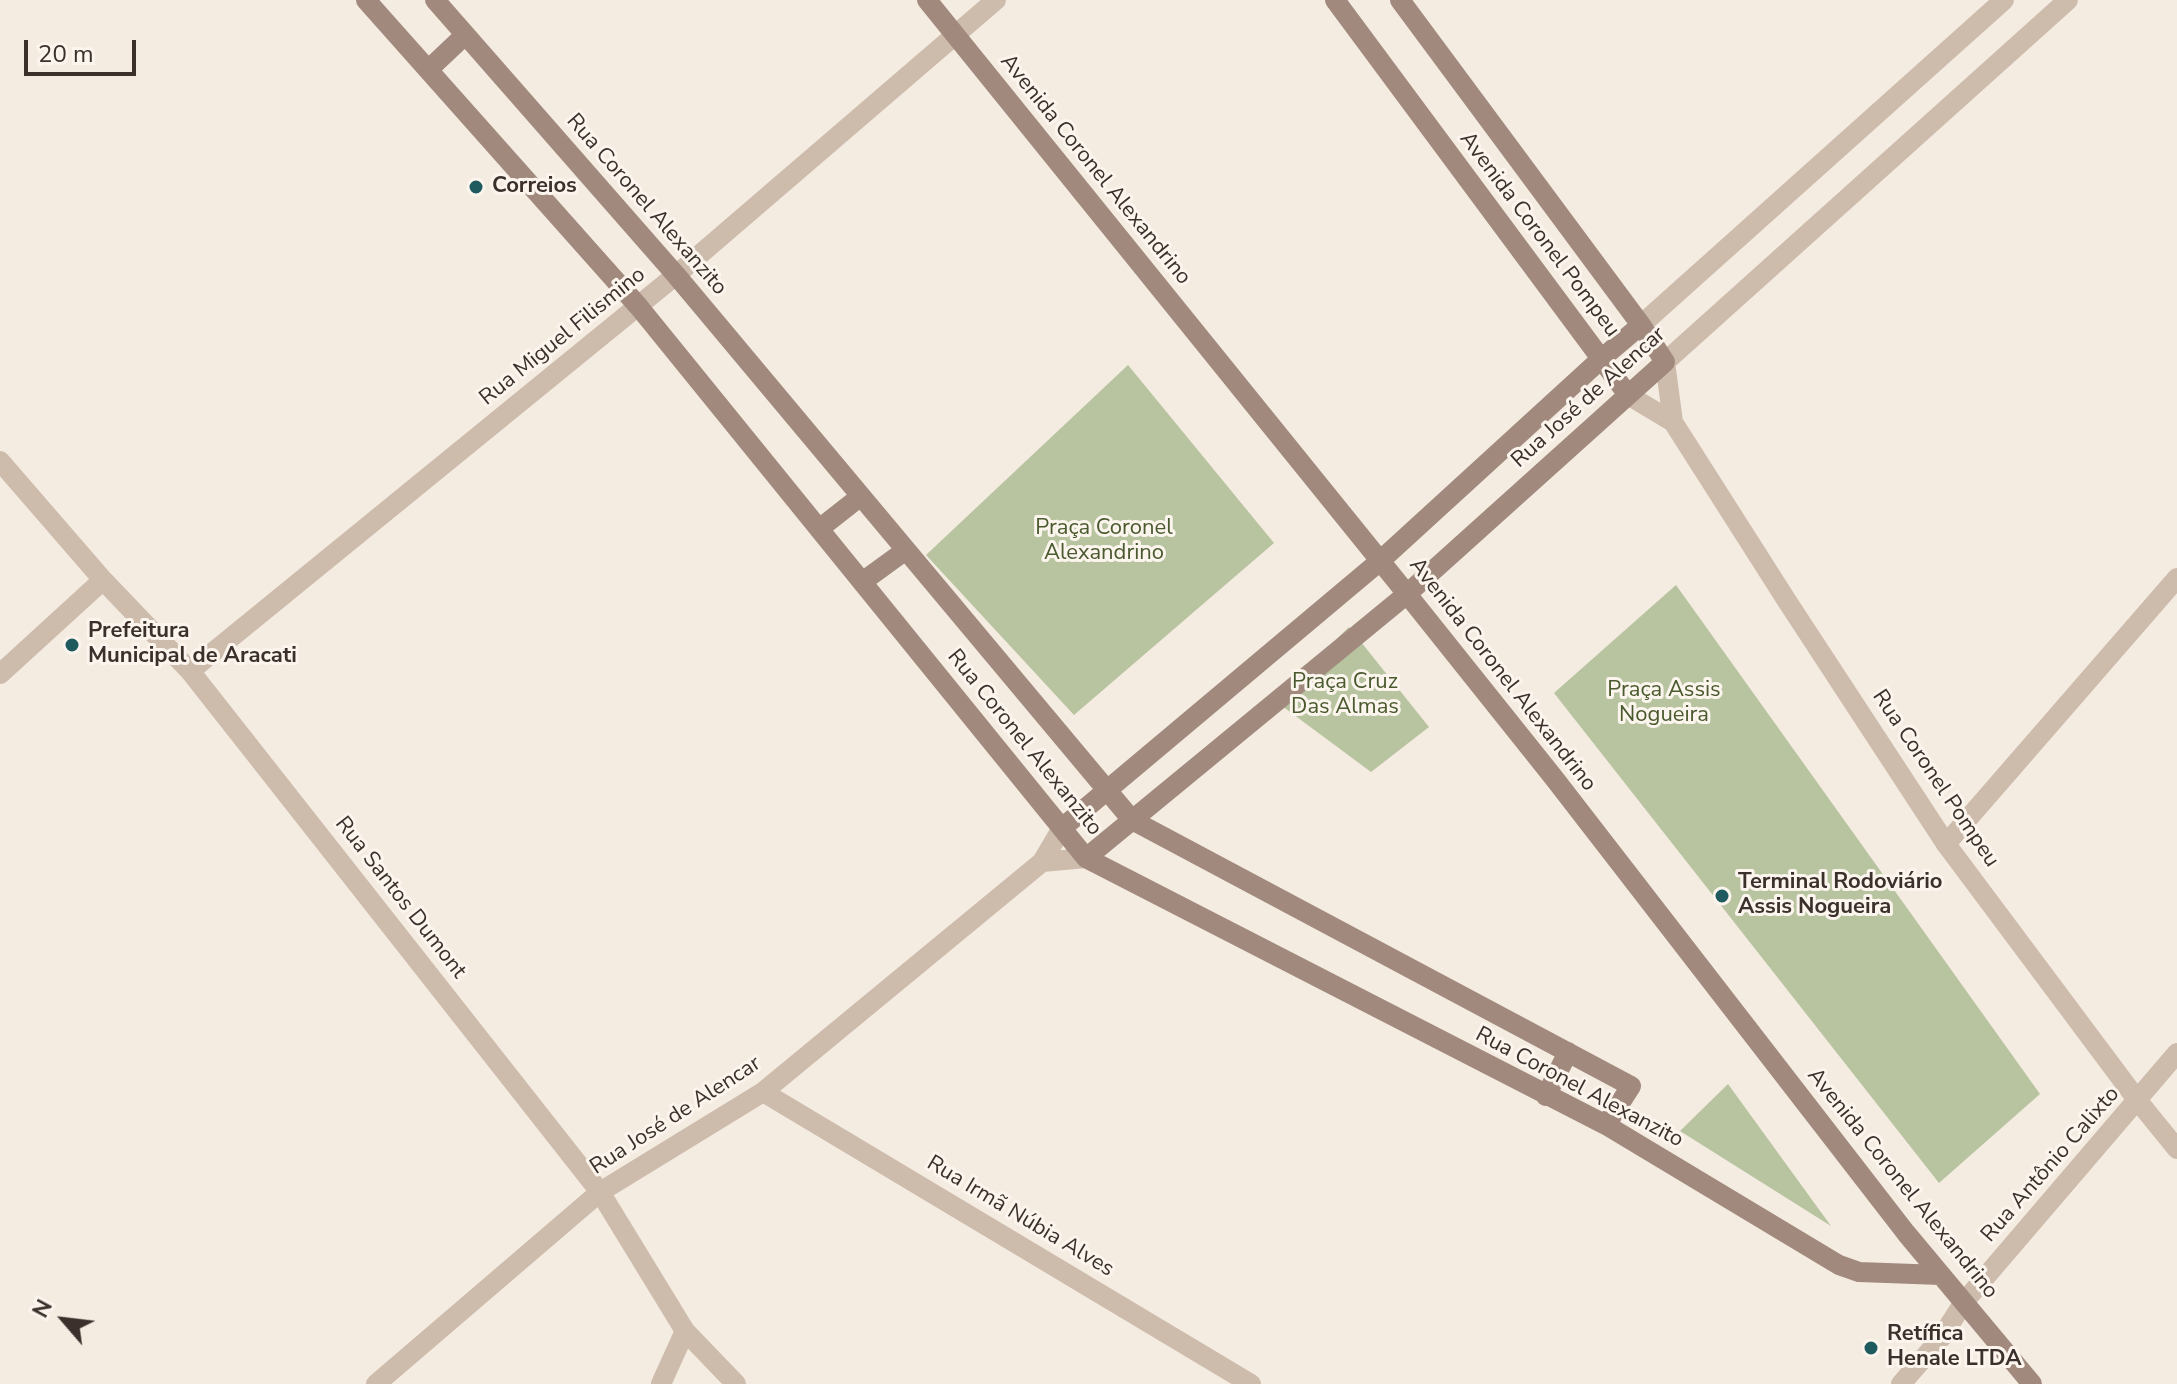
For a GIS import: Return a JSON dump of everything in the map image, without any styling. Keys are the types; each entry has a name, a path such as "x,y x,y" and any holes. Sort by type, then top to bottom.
{"main road":[{"name":"Rua Coronel Alexanzito","path":"366,0 639,307 1086,858 1606,1125 1839,1265 1859,1272 1941,1275"},
{"name":"Rua Coronel Alexanzito","path":"435,0 676,275 1132,820 1631,1086 1606,1125"},
{"name":"Avenida Coronel Alexandrino","path":"927,0 1407,594 1941,1275 2032,1384"},
{"name":"Avenida Coronel Pompeu","path":"1335,0 1628,395"},
{"name":"Avenida Coronel Pompeu","path":"1400,0 1641,325 1665,362"},
{"path":"428,70 465,35"},
{"name":"Rua José de Alencar","path":"1062,828 1380,561 1641,325"},
{"name":"Rua José de Alencar","path":"1086,858 1407,594 1665,362"},
{"path":"819,529 861,496"},
{"path":"862,582 906,550"},
{"path":"1546,1096 1568,1052"}],"street":[{"name":"Rua Miguel Filismino","path":"190,671 639,307 996,0"},
{"name":"Rua José de Alencar","path":"1641,325 2004,0"},
{"name":"Rua José de Alencar","path":"1665,362 2068,0"},
{"name":"Avenida Coronel Pompeu","path":"1665,362 1673,422"},
{"name":"Avenida Coronel Pompeu","path":"1628,395 1673,422"},
{"name":"Rua Coronel Pompeu","path":"1673,422 1946,844 2177,1149"},
{"name":"Rua Santos Dumont","path":"0,461 103,580 190,671 600,1192 685,1331 736,1384"},
{"path":"1946,844 2177,578"},
{"path":"0,674 103,580"},
{"name":"Rua José de Alencar","path":"376,1384 600,1192 763,1092 1042,862 1062,828"},
{"path":"1042,862 1086,858"},
{"name":"Rua Antônio Calixto","path":"1901,1384 1941,1338 1964,1302 2177,1053"},
{"name":"Rua Irmã Núbia Alves","path":"763,1092 1251,1384"},
{"path":"661,1384 685,1331"}],"green space":[{"name":"Praça Coronel Alexandrino","path":"1128,365 1274,543 1074,715 926,555"},
{"name":"Praça Assis Nogueira","path":"1676,585 2040,1094 1939,1183 1554,693"},
{"name":"Praça Cruz Das Almas","path":"1349,627 1429,727 1371,772 1274,700"},
{"path":"1728,1084 1831,1226 1680,1131"}],"place":[{"name":"Correios","path":"476,187"},
{"name":"Prefeitura Municipal de Aracati","path":"72,645"},
{"name":"Terminal Rodoviário Assis Nogueira","path":"1722,896"},
{"name":"Retífica Henale LTDA","path":"1871,1348"}]}
